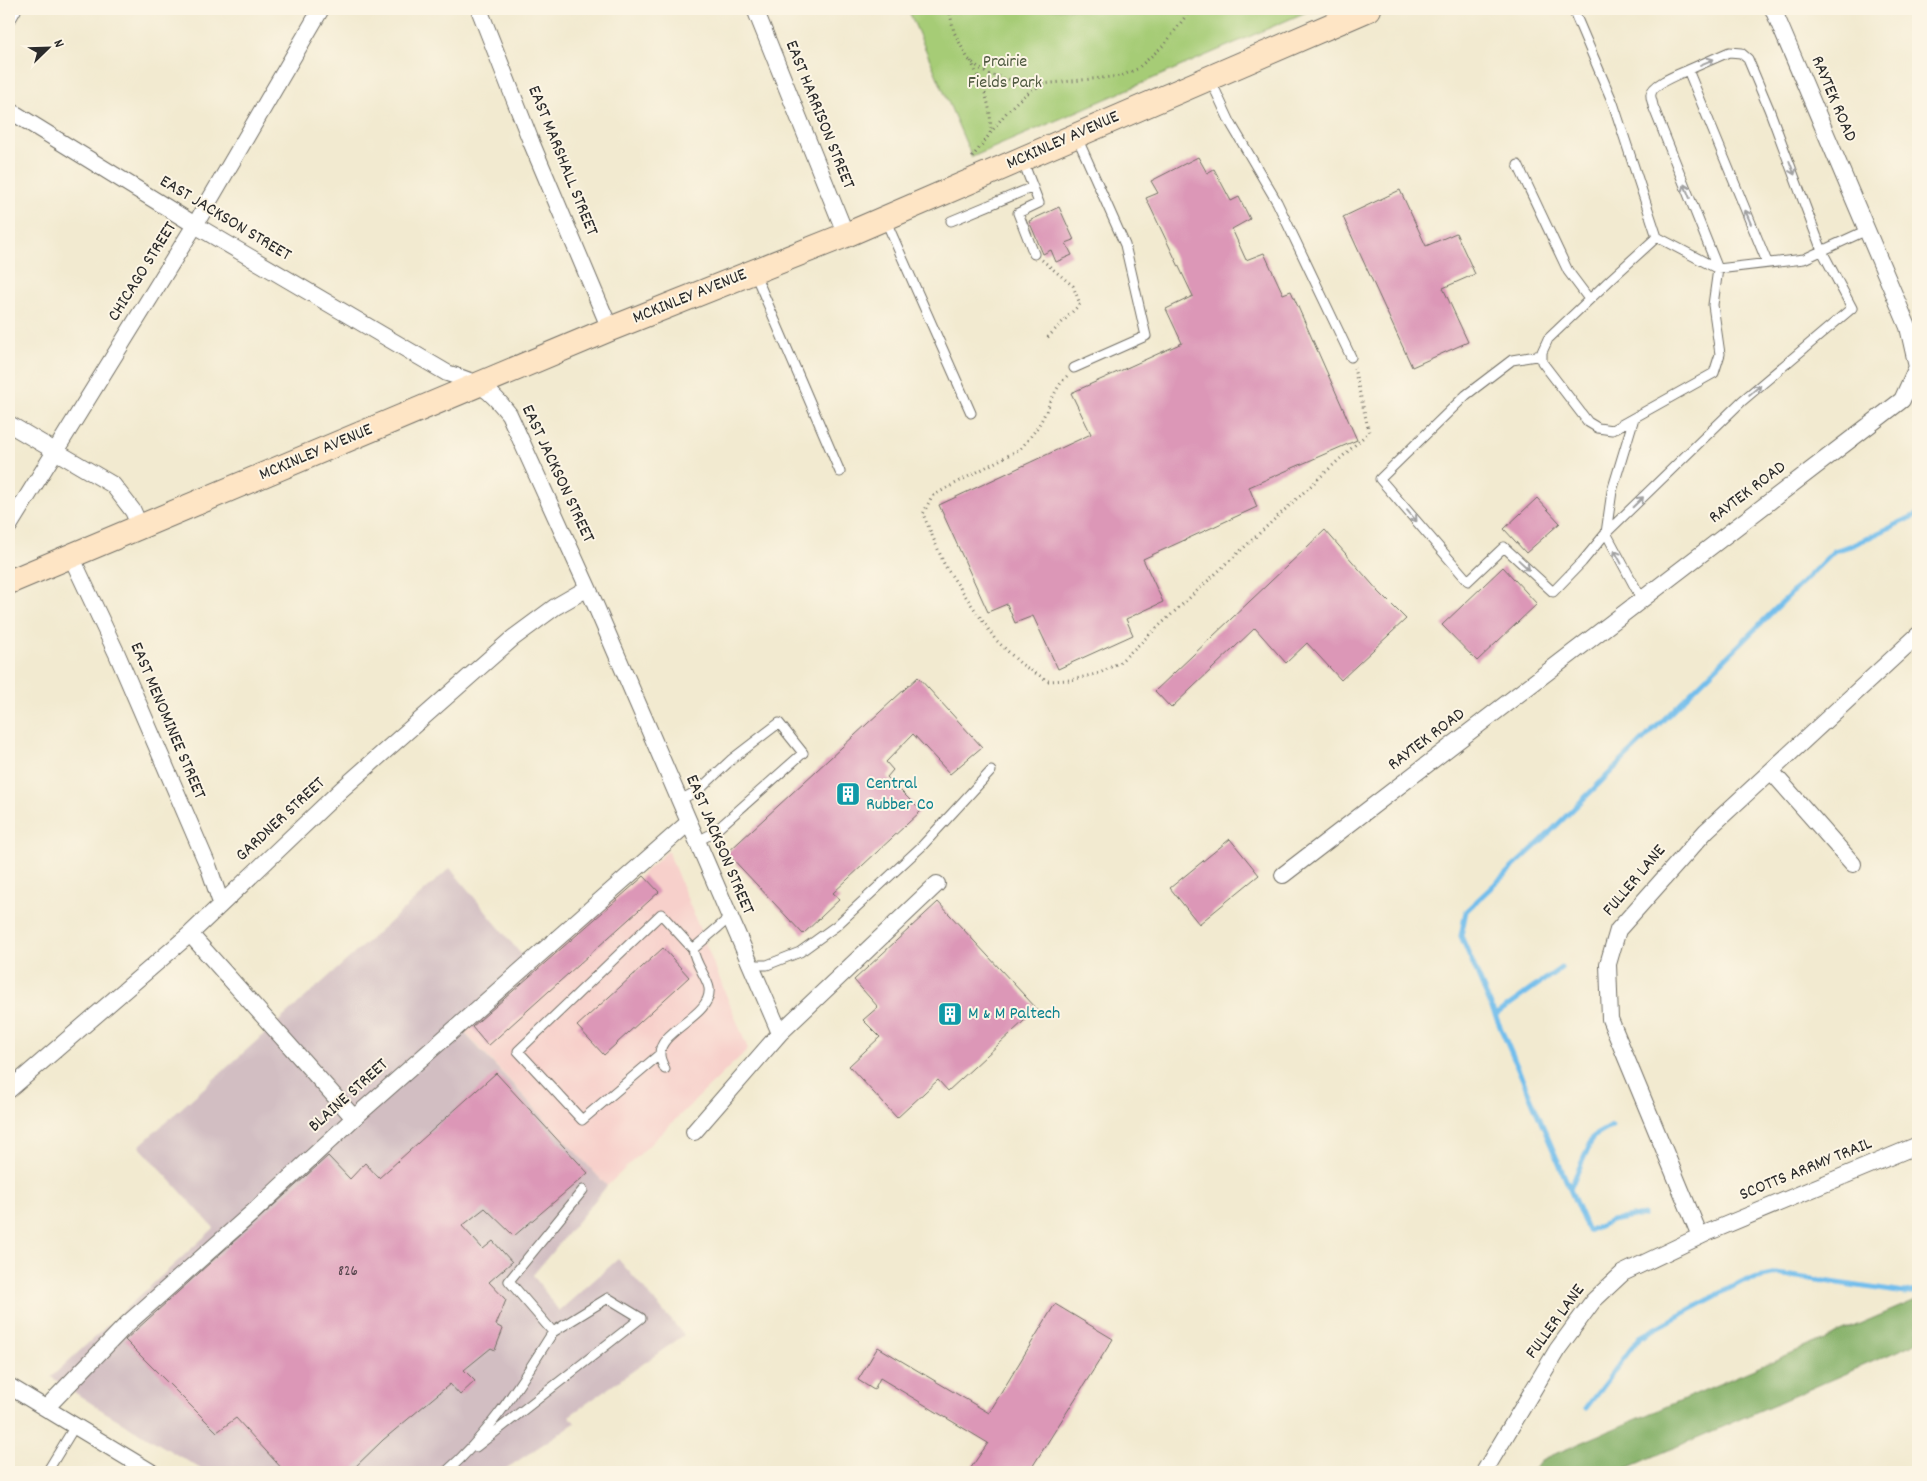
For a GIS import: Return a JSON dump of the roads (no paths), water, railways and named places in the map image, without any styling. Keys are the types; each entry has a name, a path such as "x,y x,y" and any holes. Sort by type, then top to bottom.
{"street":[{"path":"9,16 13,9"},
{"name":"CHICAGO STREET","path":"9,526 195,226 321,9"},
{"name":"EAST MARSHALL STREET","path":"479,9 532,144 610,329"},
{"name":"EAST HARRISON STREET","path":"755,9 846,235"},
{"name":"MCKINLEY AVENUE","path":"9,582 610,329 846,235 1369,9"},
{"name":"RAYTEK ROAD","path":"1283,875 1902,400 1917,368 1908,327 1773,9"},
{"name":"EAST JACKSON STREET","path":"9,110 195,226 448,372 480,384 497,398 509,414 588,588 678,801 780,1034"},
{"path":"9,424 113,485 133,511 140,527"},
{"name":"EAST MENOMINEE STREET","path":"71,556 117,654 209,868 221,903"},
{"name":"GARDNER STREET","path":"10,1087 190,934 342,789 513,638 555,606 588,588"},
{"name":"FULLER LANE","path":"1484,1472 1557,1350 1593,1302 1623,1273 1705,1234 1610,1019 1608,964 1618,930 1706,831 1918,635"},
{"path":"1771,771 1853,864"},
{"name":"BLAINE STREET","path":"46,1408 127,1324 252,1213 354,1118 688,823"},
{"path":"694,1132 780,1034 937,884"},
{"path":"190,934 354,1118"},
{"name":"SCOTTS ARRMY TRAIL","path":"1705,1234 1918,1145"},
{"path":"9,1386 151,1472"}],"lane":[{"path":"1573,9 1612,104 1658,237 1718,269 1804,259 1867,230"},
{"path":"1542,355 1512,360 1466,395 1380,479 1468,581 1504,547 1553,592 1582,562 1606,533 1742,401 1852,308 1822,251 1770,109 1748,59 1741,53 1730,52 1688,70 1660,83 1653,89 1651,94 1653,106 1718,269 1713,305 1720,354 1714,373 1612,430 1598,428 1588,422 1542,362 1542,355 1548,339 1658,237"},
{"path":"1688,70 1767,262"},
{"path":"1210,78 1230,122 1277,202 1351,357"},
{"path":"1074,368 1146,336 1125,245 1076,135"},
{"path":"1022,159 1040,203 1018,214 1034,254"},
{"path":"1518,165 1568,271 1589,299"},
{"path":"951,221 1033,187"},
{"path":"885,218 971,413"},
{"path":"754,271 840,472"},
{"path":"1634,418 1612,491 1606,533 1642,600"},
{"path":"678,801 699,790 732,759 779,723 803,753 713,833 696,842"},
{"path":"749,965 767,965 800,952 836,926 922,846 991,771"},
{"path":"660,1054 582,1120 518,1051 661,914 693,948 694,957 709,988 706,1003 663,1043 660,1054 665,1069"},
{"path":"693,948 729,918"},
{"path":"553,1332 509,1281 583,1190"},
{"path":"446,1472 641,1318 608,1298 553,1332 504,1408 462,1458"},
{"path":"47,1472 75,1426"}],"waterway":[{"path":"1643,1215 1611,1221 1588,1231 1461,936 1466,911 1542,840 1834,551 1853,545 1918,514"},
{"path":"1495,1015 1561,968"},
{"path":"1570,1189 1593,1137 1612,1126"},
{"path":"1586,1408 1640,1337 1743,1281 1777,1274 1905,1293 1918,1291"}],"place":[{"name":"Central Rubber Co","path":"848,794"},
{"name":"M & M Paltech","path":"950,1014"}],"park label":[{"name":"Prairie Fields Park","path":"1005,72"}]}
